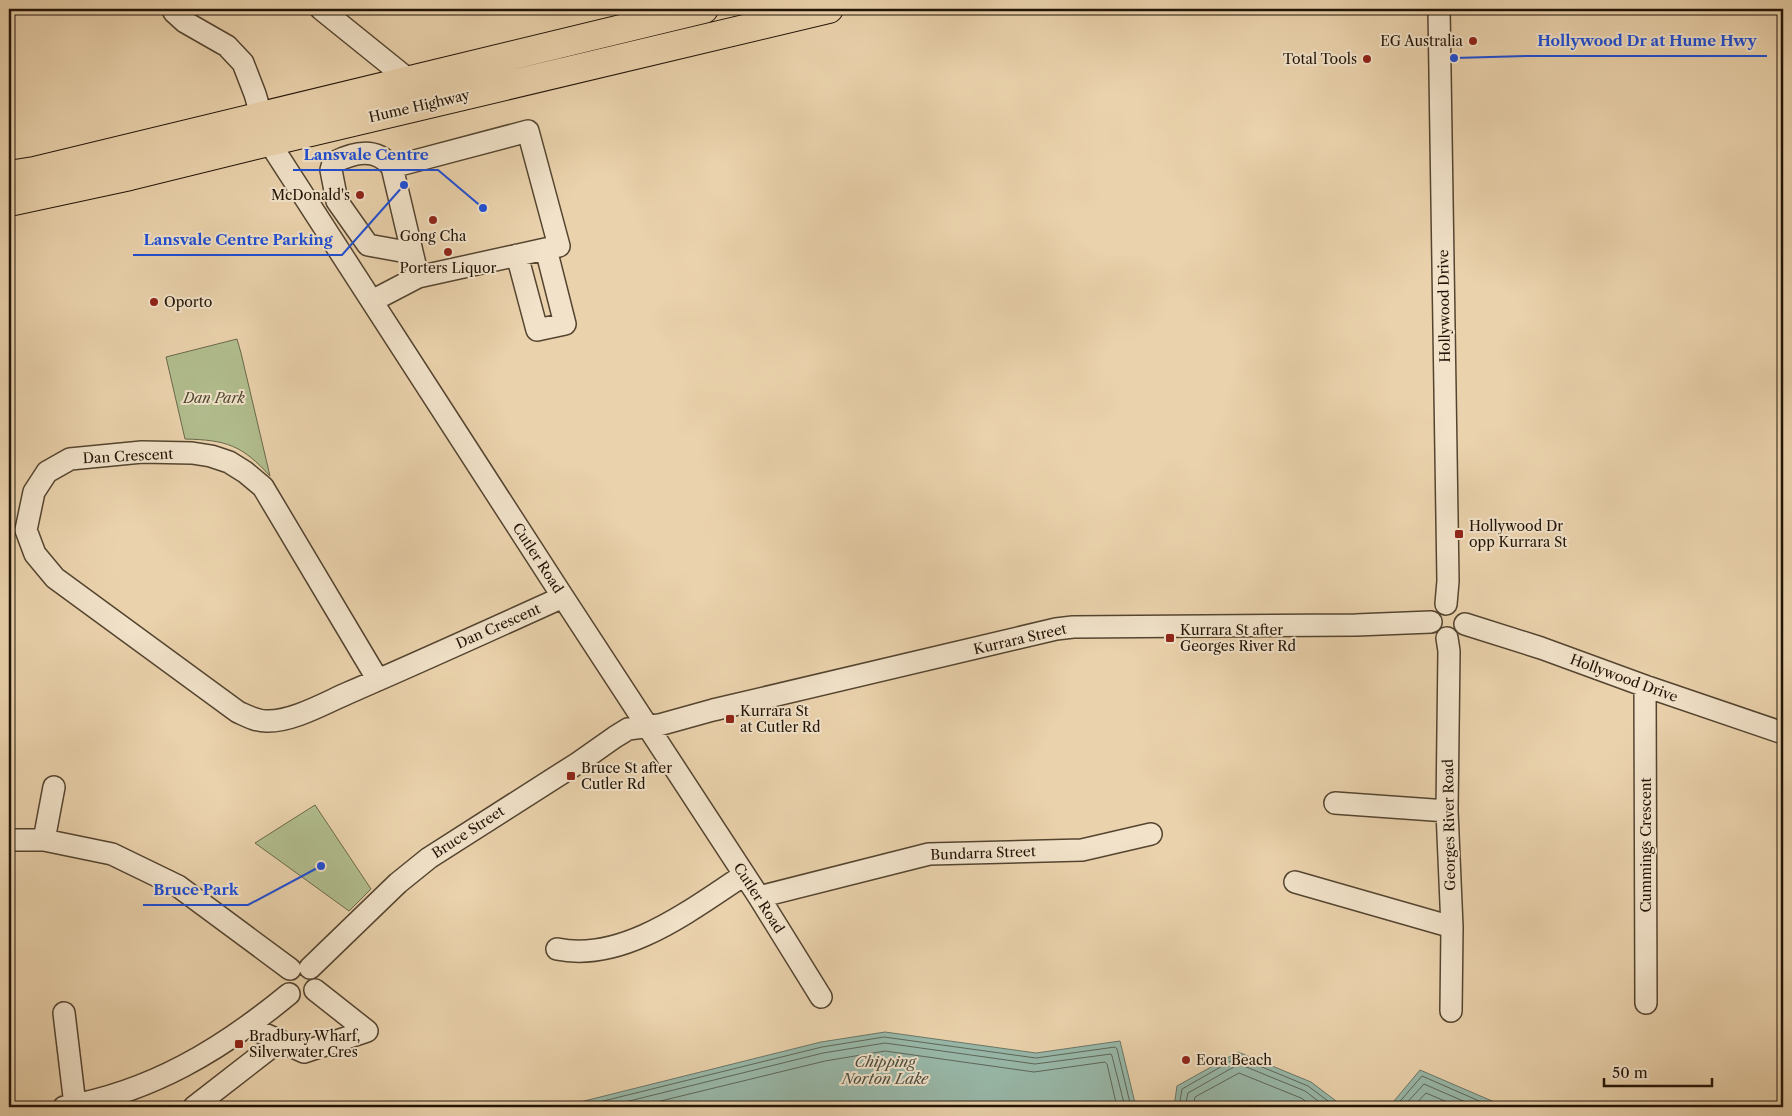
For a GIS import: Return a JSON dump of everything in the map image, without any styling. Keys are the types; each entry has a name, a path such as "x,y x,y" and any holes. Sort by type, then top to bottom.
{"highway":[{"name":"Hume Highway","path":"9,175 44,169 409,80 639,16 704,9"},
{"name":"Hume Highway","path":"9,202 130,176 829,9"}],"street":[{"name":"Cutler Road","path":"174,9 174,12 185,22 227,46 243,63 269,142 759,897 821,997"},
{"path":"320,9 409,80"},
{"name":"Hollywood Drive","path":"1439,9 1448,581 1446,604"},
{"path":"372,300 418,276 559,246 528,131 392,167"},
{"path":"412,253 368,245 337,201 331,170 333,163 342,158 370,152 386,160 392,167 418,276"},
{"path":"517,255 537,330 565,324 546,249"},
{"name":"Dan Crescent","path":"378,680 262,487 246,472 229,462 211,456 192,453 142,452 70,459 47,472 34,492 26,530 35,554 55,578 238,712 251,718 266,721 283,719 378,680 563,597"},
{"path":"1446,604 1456,606 1460,610 1465,624 1456,636 1447,638 1438,635 1434,631 1431,622 1433,612 1446,604"},
{"name":"Kurrara Street","path":"647,725 659,724 1056,629 1073,627 1356,625 1431,622"},
{"name":"Hollywood Drive","path":"1465,624 1541,648 1783,733"},
{"name":"Georges River Road","path":"1447,638 1449,651 1447,811 1452,927 1451,1011"},
{"name":"Cummings Crescent","path":"1645,686 1646,1003"},
{"name":"Bruce Street","path":"300,969 429,858 628,729 647,725"},
{"path":"44,840 54,787"},
{"path":"1335,803 1447,811"},
{"name":"Bundarra Street","path":"759,897 928,854 1082,850 1151,834"},
{"path":"9,840 44,840 112,854 178,886 300,969 316,976 317,985 315,990 308,997 303,998 289,994 284,984 286,973 300,969"},
{"path":"557,949 574,952 596,950 647,934 664,927 744,875"},
{"path":"1296,882 1452,927"},
{"path":"250,1024 276,1041 304,1052 366,1031 315,990"},
{"path":"64,1013 70,1106 118,1095 164,1077 208,1052 250,1024 289,994"},
{"path":"194,1107 270,1048 276,1041"}],"green space":[{"name":"Dan Park","path":"237,339 270,476 251,457 232,446 212,441 185,439 166,357"},
{"path":"315,805 371,889 349,911 255,843"}],"water":[{"name":"Chipping Norton Lake","path":"885,1032 1036,1053 1120,1041 1136,1107 560,1107 821,1042"},
{"path":"1238,1052 1311,1082 1344,1107 1174,1107 1177,1086"},
{"path":"1420,1070 1506,1107 1389,1107"}],"place":[{"name":"EG Australia","path":"1473,41"},
{"name":"Hollywood Dr at Hume Hwy","path":"1454,58"},
{"name":"Total Tools","path":"1367,59"},
{"name":"Lansvale Centre Parking","path":"404,185"},
{"name":"McDonald's","path":"360,195"},
{"name":"Lansvale Centre","path":"483,208"},
{"name":"Gong Cha","path":"433,220"},
{"name":"Porters Liquor","path":"448,252"},
{"name":"Oporto","path":"154,302"},
{"name":"Hollywood Dr opp Kurrara St","path":"1459,534"},
{"name":"Kurrara St after Georges River Rd","path":"1170,638"},
{"name":"Kurrara St at Cutler Rd","path":"730,719"},
{"name":"Bruce St after Cutler Rd","path":"571,776"},
{"name":"Bruce Park","path":"321,866"},
{"name":"Bradbury Wharf, Silverwater Cres","path":"239,1044"},
{"name":"Eora Beach","path":"1186,1060"}]}
